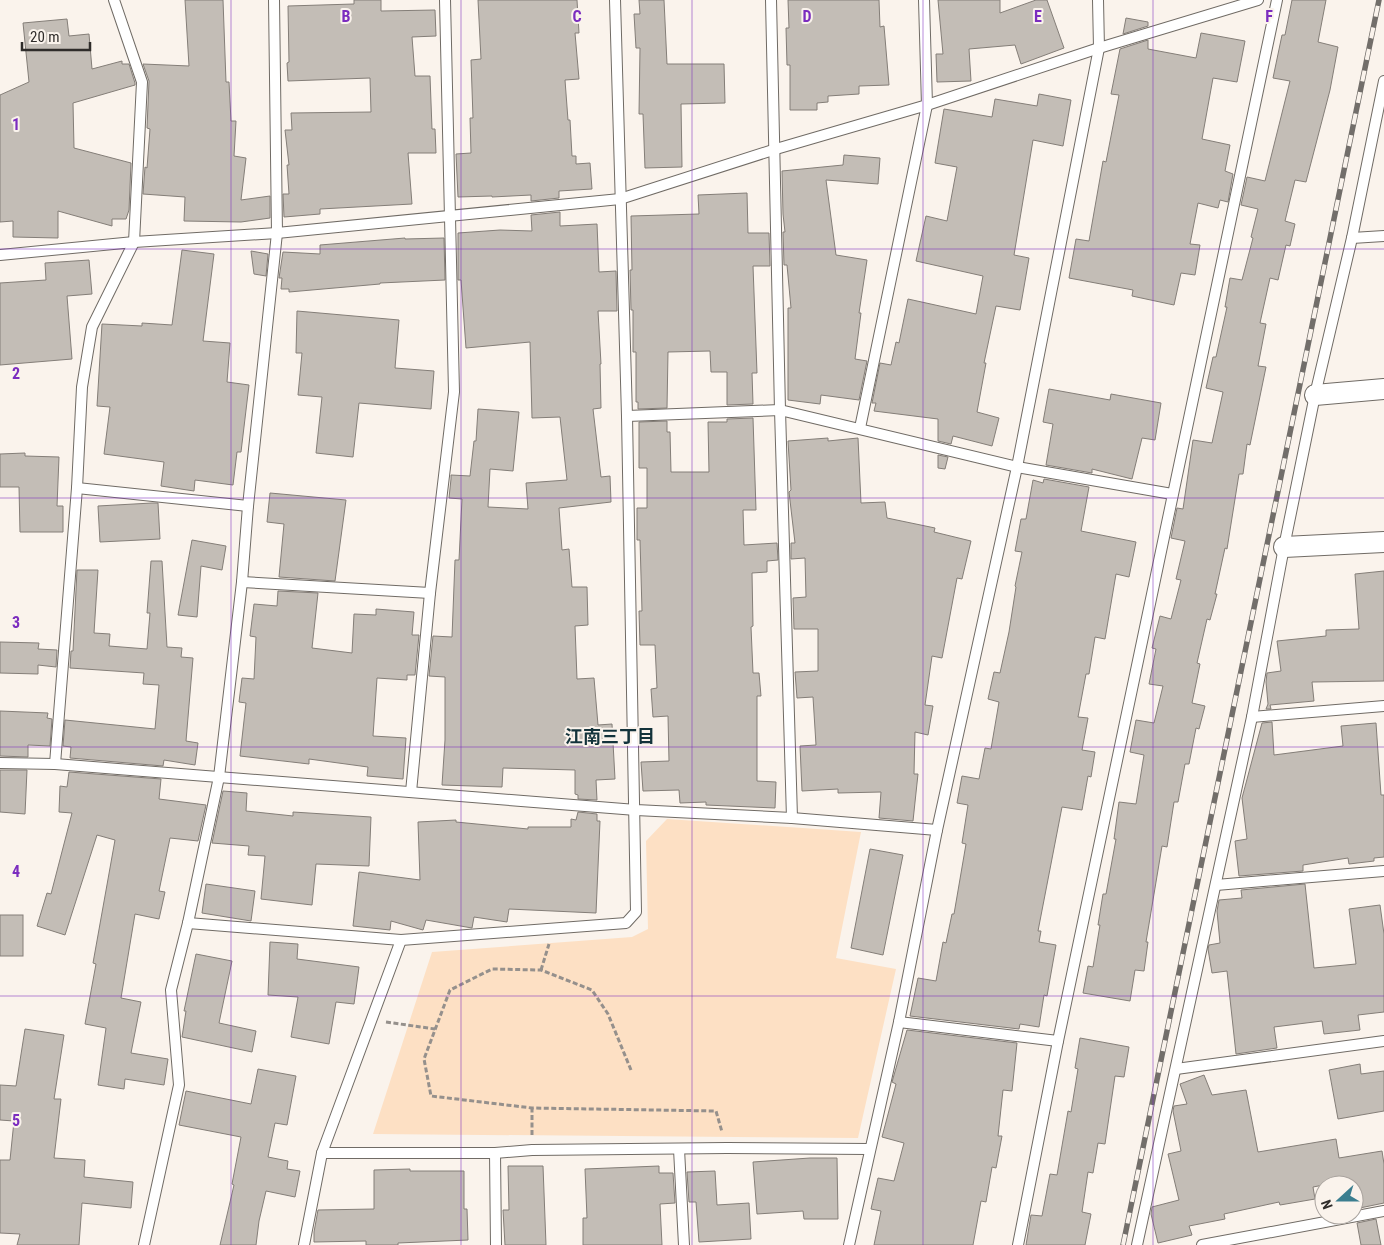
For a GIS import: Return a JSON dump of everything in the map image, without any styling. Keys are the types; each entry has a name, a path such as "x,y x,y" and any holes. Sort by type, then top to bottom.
{"street":[{"path":"1315,395 1384,390"},
{"path":"1284,547 1384,542"}],"lane":[{"path":"55,764 77,488 82,387 92,327 134,242 142,82 114,0"},
{"path":"144,1245 180,1085 171,990 188,923 219,777 242,582 248,506 277,233 274,0"},
{"path":"411,792 430,593 454,392 445,0"},
{"path":"188,923 401,940 626,923 636,912 636,810 627,416 615,0"},
{"path":"771,0 776,149 780,410 792,818"},
{"path":"860,428 927,105 924,0"},
{"path":"849,1245 899,1022 937,830 1017,466 1099,48 1098,0"},
{"path":"0,255 134,242 277,233 620,199 776,149 927,105 1099,48 1258,0"},
{"path":"1018,1245 1058,1041 1277,0"},
{"path":"1137,1245 1252,717 1315,395 1379,128 1384,81"},
{"path":"1352,238 1384,236"},
{"path":"627,416 780,410 1017,466 1172,494"},
{"path":"77,488 248,506"},
{"path":"242,582 430,593"},
{"path":"1252,717 1384,706"},
{"path":"0,763 55,764 636,810 792,818 937,830"},
{"path":"1216,885 1384,871"},
{"path":"304,1245 322,1152 401,940"},
{"path":"899,1022 1058,1041"},
{"path":"1176,1069 1384,1041"},
{"path":"680,1149 684,1245"},
{"path":"322,1152 495,1153 532,1150 869,1149"},
{"path":"495,1153 496,1245"},
{"path":"1202,1245 1384,1211"}],"path":[{"path":"541,970 554,929"},
{"path":"631,1070 608,1014 592,990 541,970 492,969 450,990 424,1059 431,1096 532,1108 716,1111 727,1148"},
{"path":"371,1020 435,1029"},
{"path":"532,1108 532,1150"}],"shaded area":[{"path":"667,819 861,832 836,958 896,969 858,1138 373,1134 432,952 632,937 648,929 646,841"}],"building":[{"path":"185,0 223,0 226,82 229,82 231,121 236,121 234,156 246,158 241,200 270,196 270,218 241,222 184,221 185,197 143,194 150,129 147,128 149,81 143,64 189,66"},
{"path":"354,0 381,0 381,11 435,10 436,36 412,37 415,76 430,76 432,129 435,129 436,153 408,153 412,204 320,209 320,214 284,217 283,194 289,194 287,165 289,165 285,130 292,130 291,113 371,112 370,78 288,81 288,6 354,4"},
{"path":"478,0 577,0 579,33 575,33 579,79 565,80 568,120 570,120 572,156 576,156 576,164 590,163 592,189 559,191 559,198 531,201 531,195 458,197 456,154 471,153 470,118 473,118 471,60 481,59"},
{"path":"639,0 664,0 667,64 724,64 725,103 681,104 682,167 645,168 643,114 639,114 640,48 636,48 634,14 640,14"},
{"path":"788,0 879,0 880,27 884,26 889,85 859,86 859,94 828,96 828,102 817,103 817,110 790,110 790,65 787,65 786,28 789,28"},
{"path":"938,0 1000,0 1000,13 1036,0 1047,0 1064,48 1021,64 1015,45 969,49 971,81 937,82 936,54 943,54"},
{"path":"1292,0 1326,0 1318,42 1338,47 1330,90 1306,182 1295,180 1285,221 1295,224 1290,246 1286,245 1278,280 1270,278 1260,323 1266,324 1258,366 1266,367 1250,445 1247,444 1243,474 1239,474 1227,549 1225,548 1215,594 1217,594 1210,620 1207,619 1197,663 1200,664 1192,703 1205,706 1199,729 1196,728 1189,764 1185,764 1178,802 1174,802 1167,847 1162,846 1146,942 1148,942 1144,971 1135,970 1130,1001 1083,993 1088,966 1093,967 1103,894 1106,894 1116,839 1114,839 1119,802 1136,804 1144,755 1130,752 1136,720 1154,723 1163,686 1149,684 1156,649 1152,648 1160,616 1171,619 1181,580 1176,579 1185,541 1171,538 1177,508 1183,509 1193,440 1212,443 1223,392 1206,388 1213,357 1216,357 1227,307 1225,307 1230,278 1242,280 1253,238 1251,237 1258,209 1241,205 1247,177 1265,181 1290,81 1273,78"},
{"path":"1126,18 1148,22 1148,26 1123,34"},
{"path":"67,19 69,36 89,34 92,69 122,61 122,64 129,64 135,85 73,103 74,148 131,163 129,210 126,219 112,219 112,226 58,211 58,238 13,237 13,221 0,222 0,95 29,82 23,23"},
{"path":"1201,33 1245,41 1237,82 1213,78 1202,139 1230,145 1225,171 1233,174 1228,202 1220,200 1218,208 1198,203 1190,244 1200,245 1195,275 1181,273 1174,305 1132,296 1133,290 1069,278 1076,239 1089,241 1103,161 1106,162 1119,95 1111,94 1120,49 1148,40 1148,49 1196,58"},
{"path":"1039,94 1071,100 1063,146 1033,140 1014,255 1029,258 1020,310 996,306 984,363 986,363 977,412 999,418 992,446 953,436 951,444 938,441 938,419 874,411 876,403 872,403 880,363 891,365 896,342 899,343 908,299 976,314 983,276 916,261 926,216 947,221 957,167 935,163 944,109 992,117 995,99 1037,106"},
{"path":"844,155 880,158 878,184 826,180 836,255 867,260 859,313 861,313 855,359 867,361 859,400 821,395 820,404 788,400 788,308 791,308 787,265 784,265 783,232 785,232 782,171 843,165"},
{"path":"747,193 748,233 769,233 770,266 753,266 757,373 752,373 753,404 727,405 727,372 711,372 710,351 668,352 667,408 638,409 638,402 636,402 636,352 633,352 633,310 631,310 631,216 699,214 698,195"},
{"path":"560,212 560,226 597,224 599,272 616,271 617,311 598,311 601,408 593,409 601,477 610,476 611,502 559,508 562,550 569,549 572,587 587,587 588,625 575,626 577,679 594,678 598,725 612,724 615,779 596,780 597,800 578,799 578,795 575,794 575,770 503,768 502,787 442,785 445,740 445,677 429,676 433,636 452,637 455,560 459,560 462,499 449,498 451,475 470,476 474,441 476,441 478,409 519,412 513,471 490,469 488,507 528,509 526,483 567,480 560,417 532,418 530,342 466,348 461,280 458,280 458,233 500,230 532,231 531,215"},
{"path":"405,238 444,238 445,280 380,283 289,292 289,289 281,289 282,278 279,278 283,252 320,254 320,245"},
{"path":"182,250 214,254 203,341 230,343 227,382 249,385 241,452 237,452 233,485 195,480 194,491 161,486 164,462 104,454 110,407 97,406 102,324 142,326 142,323 172,325"},
{"path":"251,251 268,254 266,276 254,274"},
{"path":"89,260 92,294 67,296 72,359 0,365 0,283 46,280 45,263"},
{"path":"297,311 399,320 395,368 434,371 431,409 359,403 353,457 316,453 322,397 298,395 302,353 296,353"},
{"path":"1049,389 1110,400 1111,394 1161,403 1155,440 1142,438 1132,479 1092,469 1092,473 1046,465 1053,424 1043,422"},
{"path":"753,418 756,510 743,510 744,545 777,543 778,560 767,561 767,572 752,573 753,626 751,627 753,673 759,673 761,696 757,696 757,781 776,782 775,808 706,805 706,802 680,803 679,790 643,791 641,762 669,761 668,716 653,717 651,689 657,688 655,645 640,645 639,611 642,611 640,540 637,540 637,508 647,508 647,468 639,468 639,422 667,421 667,432 670,432 671,472 709,472 708,422 727,422 727,419"},
{"path":"828,438 828,441 858,438 861,503 885,502 887,518 935,528 934,532 971,541 962,579 957,578 942,658 932,656 925,705 933,706 928,735 915,732 914,774 918,774 913,821 879,818 881,792 838,793 838,789 802,791 800,746 816,745 813,697 797,698 795,672 818,671 818,629 794,629 793,598 806,597 805,558 791,559 791,543 795,543 789,492 791,490 788,441"},
{"path":"25,453 25,456 59,457 57,506 63,506 63,532 20,532 19,487 0,487 0,454"},
{"path":"938,455 948,457 945,469 938,468"},
{"path":"1044,479 1089,487 1081,531 1136,542 1129,577 1116,574 1105,639 1095,637 1089,674 1086,674 1078,717 1088,718 1082,750 1095,752 1091,777 1088,776 1082,810 1062,807 1038,931 1041,931 1039,942 1056,945 1047,996 1044,995 1039,1027 1020,1024 1019,1029 910,1016 918,978 936,981 943,942 946,943 952,914 954,914 966,844 962,843 968,805 957,803 962,776 979,779 985,748 991,749 999,702 988,699 994,672 1000,673 1009,632 1022,552 1015,551 1021,519 1026,519 1033,480 1043,483"},
{"path":"270,493 346,500 335,581 279,577 284,524 267,522"},
{"path":"158,503 160,539 100,542 98,506"},
{"path":"192,540 226,546 222,570 201,566 197,617 178,615"},
{"path":"151,561 162,561 167,647 182,648 181,657 193,658 186,741 198,743 195,765 164,760 163,766 70,758 71,747 63,746 65,720 155,729 159,685 143,684 144,673 70,668 71,651 73,651 77,570 98,570 94,633 110,634 109,646 147,649 150,613 147,613"},
{"path":"1384,571 1384,681 1312,682 1314,701 1270,705 1271,709 1266,709 1268,704 1267,673 1281,671 1277,641 1326,636 1326,630 1359,629 1355,574"},
{"path":"278,591 318,593 312,648 352,653 354,614 376,615 376,609 414,612 412,635 419,635 415,675 407,675 407,680 377,678 373,736 406,738 403,779 367,776 368,767 309,759 309,764 240,756 246,703 239,702 242,678 254,679 256,637 250,636 254,604 277,606"},
{"path":"0,642 39,643 38,649 57,650 56,667 38,665 38,674 0,673"},
{"path":"0,711 48,713 47,718 52,719 50,746 28,745 28,757 0,756"},
{"path":"1272,722 1274,755 1343,746 1341,726 1376,723 1381,795 1384,795 1384,857 1374,858 1374,861 1349,864 1348,858 1303,865 1303,871 1239,876 1235,841 1247,839 1242,798 1262,723"},
{"path":"0,770 27,770 25,814 0,812"},
{"path":"69,772 161,779 159,799 206,805 198,841 170,838 159,891 165,892 159,919 135,914 121,998 141,1002 131,1053 168,1059 164,1085 125,1079 124,1089 98,1085 106,1028 85,1024 96,964 93,963 115,840 97,835 65,935 37,926 47,893 51,894 72,813 59,812 60,786 67,787"},
{"path":"223,791 247,793 246,811 293,816 293,812 371,817 369,866 316,864 312,905 261,899 265,856 248,855 249,846 212,843"},
{"path":"578,812 597,814 597,821 600,821 596,913 509,909 507,922 474,917 472,928 426,920 423,930 391,921 390,930 353,926 359,872 420,880 418,822 456,820 456,822 528,829 528,827 571,827 571,819 576,820"},
{"path":"870,849 903,855 883,955 851,948"},
{"path":"206,884 255,891 251,921 202,913"},
{"path":"1305,884 1314,968 1356,964 1349,909 1380,905 1384,934 1384,1012 1358,1015 1360,1030 1324,1034 1322,1021 1274,1027 1277,1048 1236,1054 1227,971 1212,973 1208,949 1209,945 1220,943 1217,911 1219,900 1242,898 1241,890"},
{"path":"0,915 23,915 23,956 0,956"},
{"path":"270,942 298,944 297,959 359,967 354,1004 336,1002 329,1044 291,1037 298,997 268,995"},
{"path":"196,954 232,961 219,1023 256,1031 252,1052 182,1037 186,1011 184,1011"},
{"path":"25,1029 64,1035 54,1099 61,1099 54,1158 85,1160 84,1177 133,1182 131,1208 82,1203 79,1245 17,1245 20,1234 0,1233 0,1160 10,1160 14,1121 0,1120 0,1085 16,1086"},
{"path":"907,1030 1017,1043 1012,1091 1003,1090 998,1136 1002,1136 996,1168 992,1167 986,1202 981,1201 973,1245 874,1245 881,1211 871,1209 878,1178 894,1181 904,1143 882,1137 896,1084 892,1082"},
{"path":"1080,1038 1129,1047 1124,1077 1115,1076 1105,1144 1098,1143 1093,1173 1088,1172 1082,1212 1091,1214 1085,1245 1026,1245 1031,1215 1042,1216 1050,1174 1057,1175 1068,1111 1071,1112 1078,1069 1075,1068"},
{"path":"1360,1064 1361,1074 1384,1071 1384,1111 1338,1119 1329,1070"},
{"path":"258,1069 296,1076 287,1125 275,1123 268,1157 288,1161 287,1169 300,1171 295,1197 266,1191 256,1245 220,1245 234,1185 232,1184 241,1137 179,1125 186,1091 251,1104"},
{"path":"1204,1075 1212,1095 1246,1090 1258,1152 1336,1139 1339,1158 1382,1151 1384,1203 1364,1207 1364,1175 1314,1175 1314,1199 1280,1205 1279,1202 1224,1214 1225,1219 1189,1226 1192,1235 1158,1243 1151,1214 1152,1207 1179,1200 1168,1154 1181,1151 1173,1111 1174,1106 1187,1104 1180,1084"},
{"path":"837,1158 838,1219 804,1219 803,1211 757,1214 753,1162"},
{"path":"508,1166 543,1166 546,1245 505,1245 503,1210 509,1210"},
{"path":"659,1166 659,1173 673,1173 675,1203 660,1204 662,1245 583,1245 583,1218 587,1218 585,1169"},
{"path":"410,1169 410,1171 464,1171 464,1209 467,1209 468,1240 398,1243 398,1245 366,1245 366,1241 314,1242 318,1210 374,1209 374,1170"},
{"path":"715,1171 717,1205 749,1203 751,1239 699,1242 696,1202 689,1202 687,1172"},
{"path":"1376,1219 1381,1245 1361,1245 1357,1225 1364,1225 1364,1222"}],"railway":[{"path":"1123,1245 1379,0"}],"district":[{"name":"江南三丁目","path":"610,736"}]}
